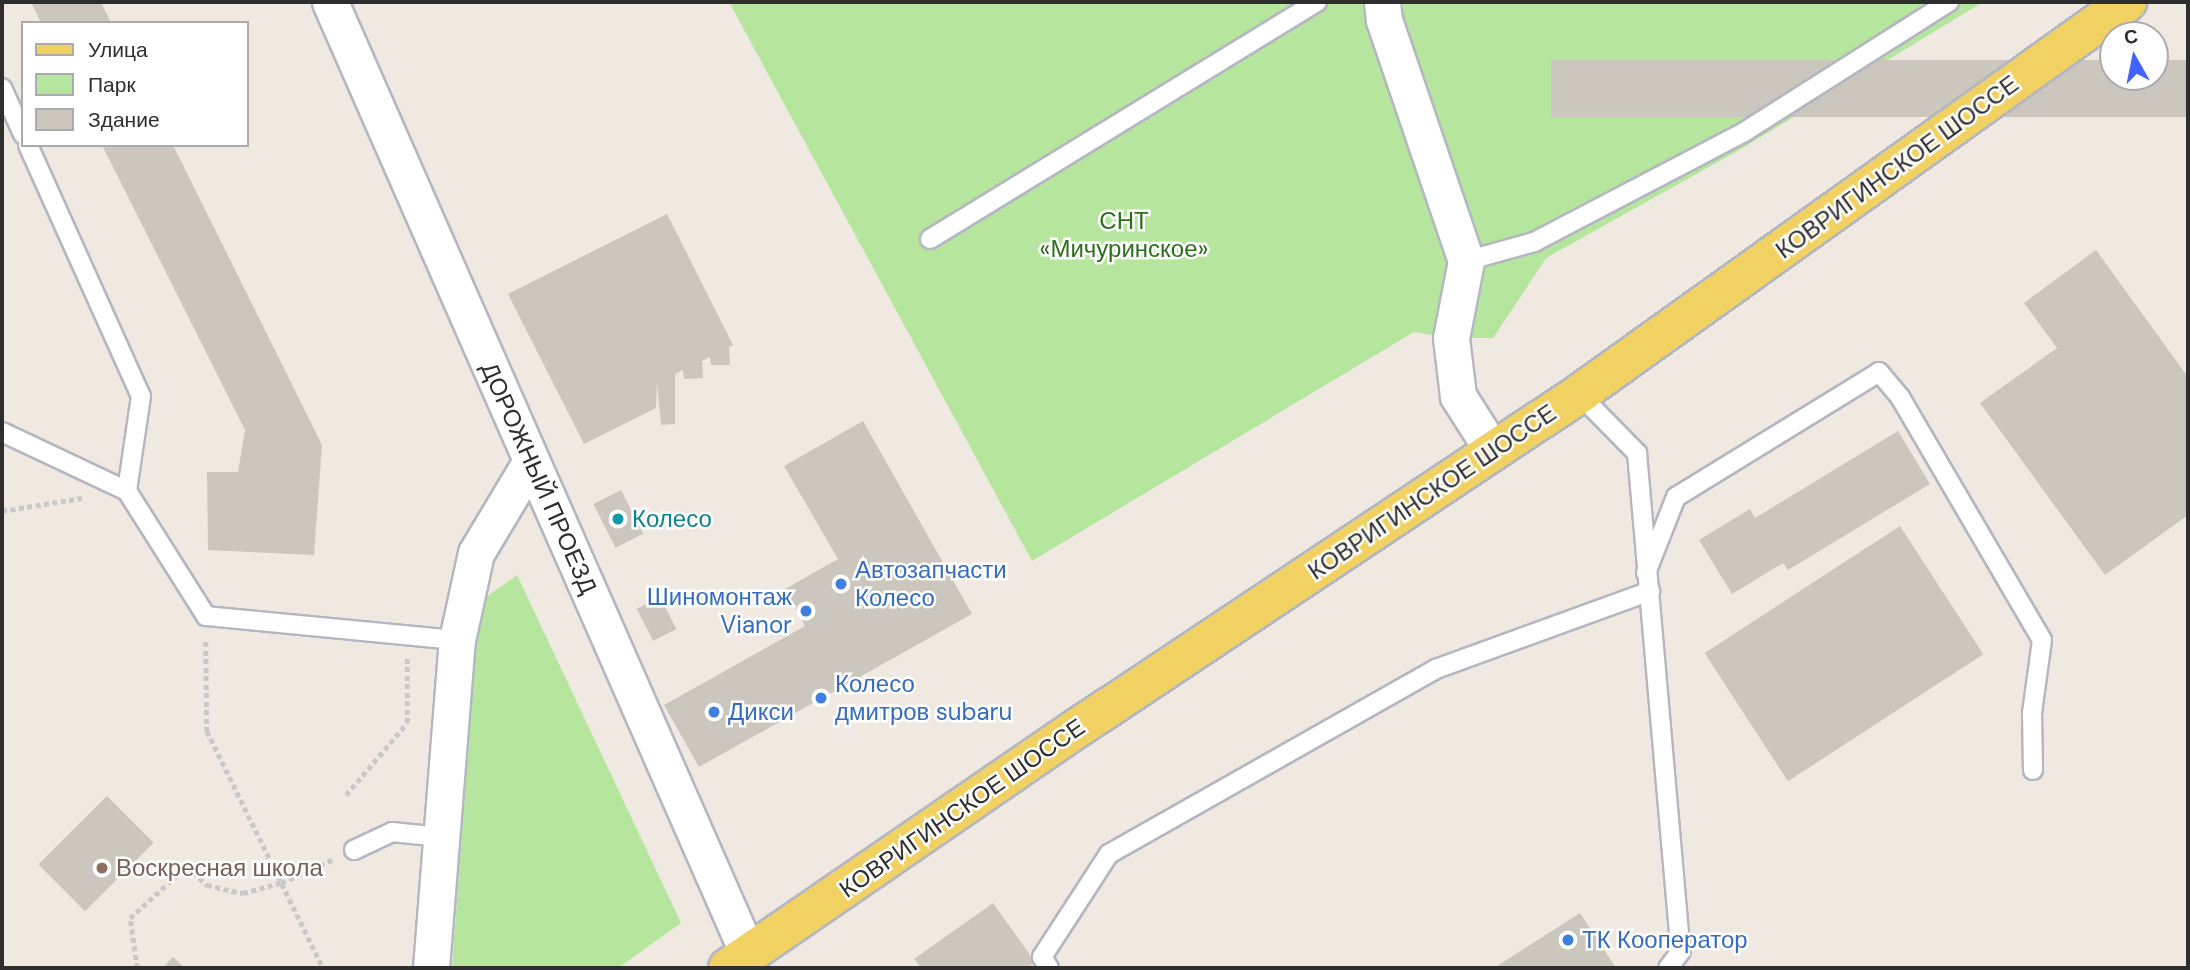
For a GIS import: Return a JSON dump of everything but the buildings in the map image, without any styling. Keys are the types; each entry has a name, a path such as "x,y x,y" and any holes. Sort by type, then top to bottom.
{"main road":[{"name":"КОВРИГИНСКОЕ ШОССЕ","path":"738,961 1076,729 1580,394 2127,2"}],"street":[{"name":"ДОРОЖНЫЙ ПРОЕЗД","path":"330,2 531,461 738,961"},
{"path":"1382,2 1384,20 1466,261 1451,338 1458,396 1493,451"},
{"path":"431,968 457,640 476,553 531,461"}],"lane":[{"path":"930,239 1317,2"},
{"path":"1466,261 1534,242 1744,132 1949,2"},
{"path":"2,88 21,130"},
{"path":"29,147 141,396 127,491"},
{"path":"1646,573 1676,497 1878,372 1900,397 2042,640 2032,713 2033,770"},
{"path":"1580,394 1637,453 1681,951 1668,968"},
{"path":"2,432 127,491 206,616 457,640"},
{"path":"1049,968 1042,957 1109,854 1436,669 1650,591"},
{"path":"354,849 392,832 441,837"}],"path":[{"path":"2,511 127,491"},
{"path":"206,616 207,731 323,968"},
{"path":"346,795 407,723 407,635"},
{"path":"137,968 130,918 187,866 207,886 243,893 281,883 354,849"}],"green space":[{"name":"СНТ «Мичуринское»","path":"729,2 1983,2 1741,149 1546,258 1493,338 1451,338 1414,332 1032,561"},
{"path":"517,575 681,923 618,968 452,968 479,602"}],"place":[{"name":"Колесо","path":"618,519"},
{"name":"Автозапчасти Колесо","path":"841,584"},
{"name":"Шиномонтаж Vianor","path":"806,611"},
{"name":"Колесо дмитров subaru","path":"821,698"},
{"name":"Дикси","path":"714,712"},
{"name":"Воскресная школа","path":"102,868"},
{"name":"ТК Кооператор","path":"1568,940"}]}
